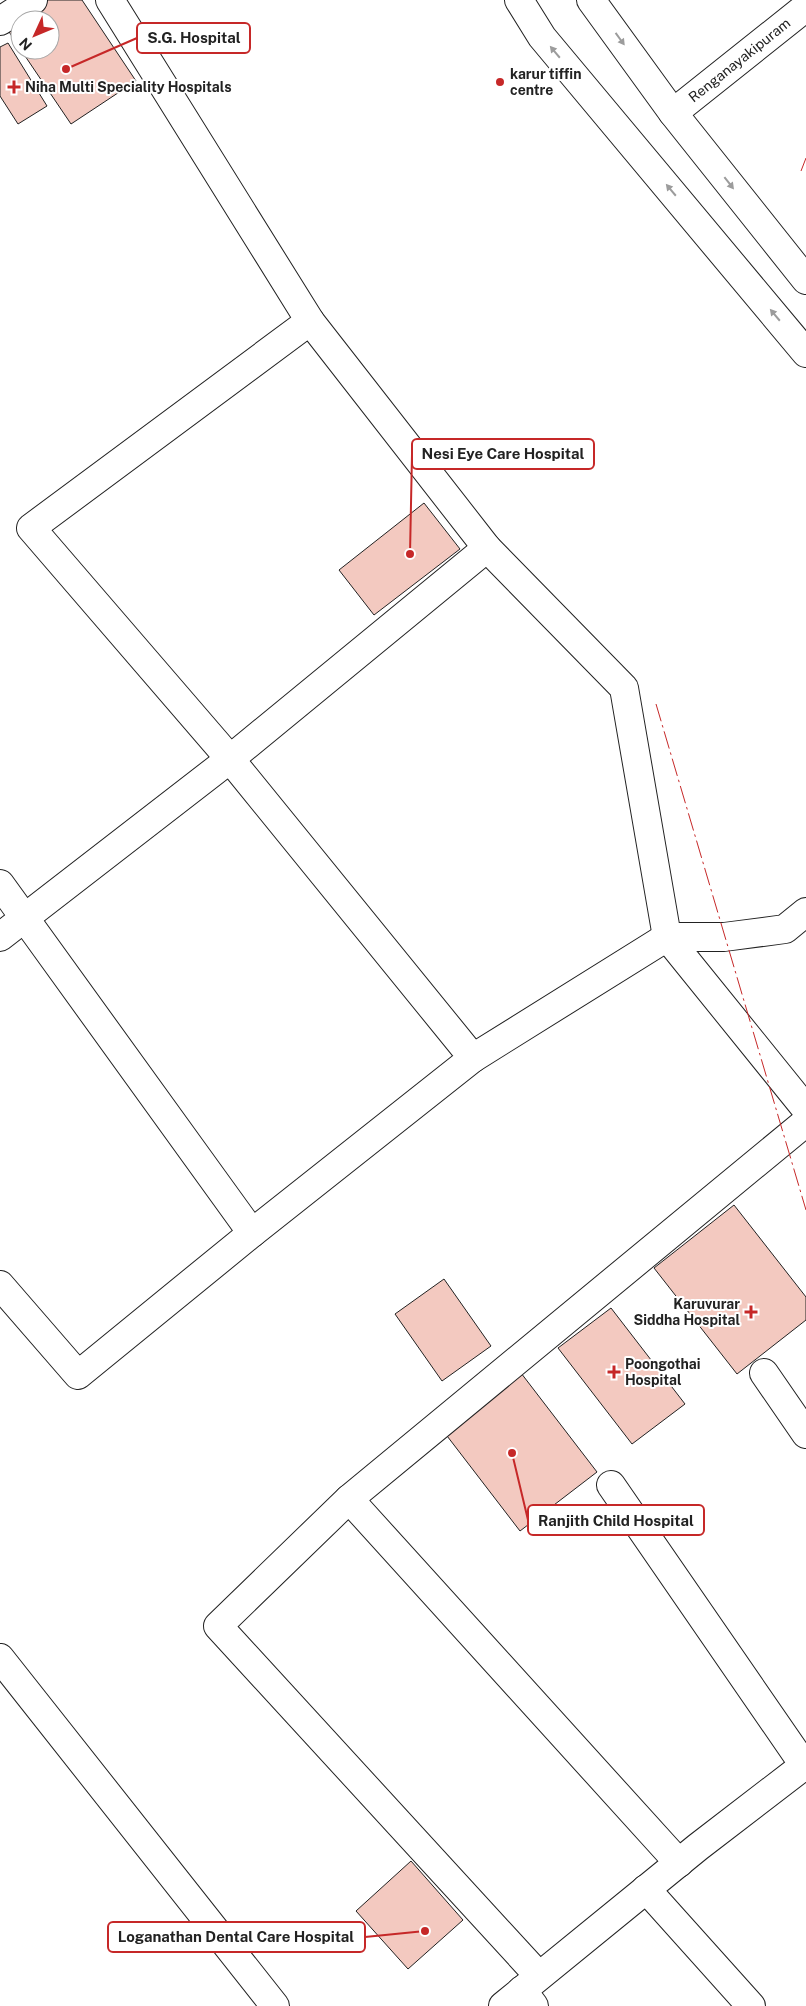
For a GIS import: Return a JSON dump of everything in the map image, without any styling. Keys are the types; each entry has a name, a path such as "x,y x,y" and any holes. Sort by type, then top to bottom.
{"street":[{"path":"0,20 33,0"},
{"path":"110,0 310,321 487,548 624,688 667,937 806,1109"},
{"path":"519,0 542,37 806,353"},
{"path":"591,0 673,113 806,280"},
{"name":"Renganayakipuram","path":"673,113 806,7"},
{"path":"310,321 31,528 230,759 472,1058"},
{"path":"0,937 230,759 487,548"},
{"path":"0,884 252,1233"},
{"path":"0,1285 78,1374 472,1058 667,937 724,937 785,929 806,912"},
{"path":"611,1485 805,1766 646,1889 524,1995 218,1626 349,1499 806,1122"},
{"path":"764,1373 806,1434"},
{"path":"349,1499 678,1863"},
{"path":"0,1658 275,2006"},
{"path":"646,1889 751,2006"}],"building":[{"path":"46,0 82,0 136,81 71,124 28,60 60,60 60,10 31,10"},
{"path":"10,24 10,33 6,27"},
{"path":"8,43 10,46 10,60 19,60 47,106 18,124 0,96 0,47"},
{"path":"424,503 460,549 374,615 339,570"},
{"path":"734,1205 806,1297 806,1320 737,1374 654,1268"},
{"path":"444,1279 491,1346 442,1381 395,1314"},
{"path":"611,1308 685,1404 632,1444 558,1348"},
{"path":"521,1373 597,1472 520,1531 444,1432"},
{"path":"411,1861 463,1920 408,1969 356,1911"}],"power":[{"path":"801,171 806,158"},
{"path":"656,704 806,1210"}],"place":[{"name":"S.G. Hospital","path":"66,69"},
{"name":"karur tiffin centre","path":"500,82"},
{"name":"Niha Multi Speciality Hospitals","path":"14,87"},
{"name":"Nesi Eye Care Hospital","path":"410,554"},
{"name":"Karuvurar Siddha Hospital","path":"751,1312"},
{"name":"Poongothai Hospital","path":"614,1372"},
{"name":"Ranjith Child Hospital","path":"512,1453"},
{"name":"Loganathan Dental Care Hospital","path":"425,1931"}]}
